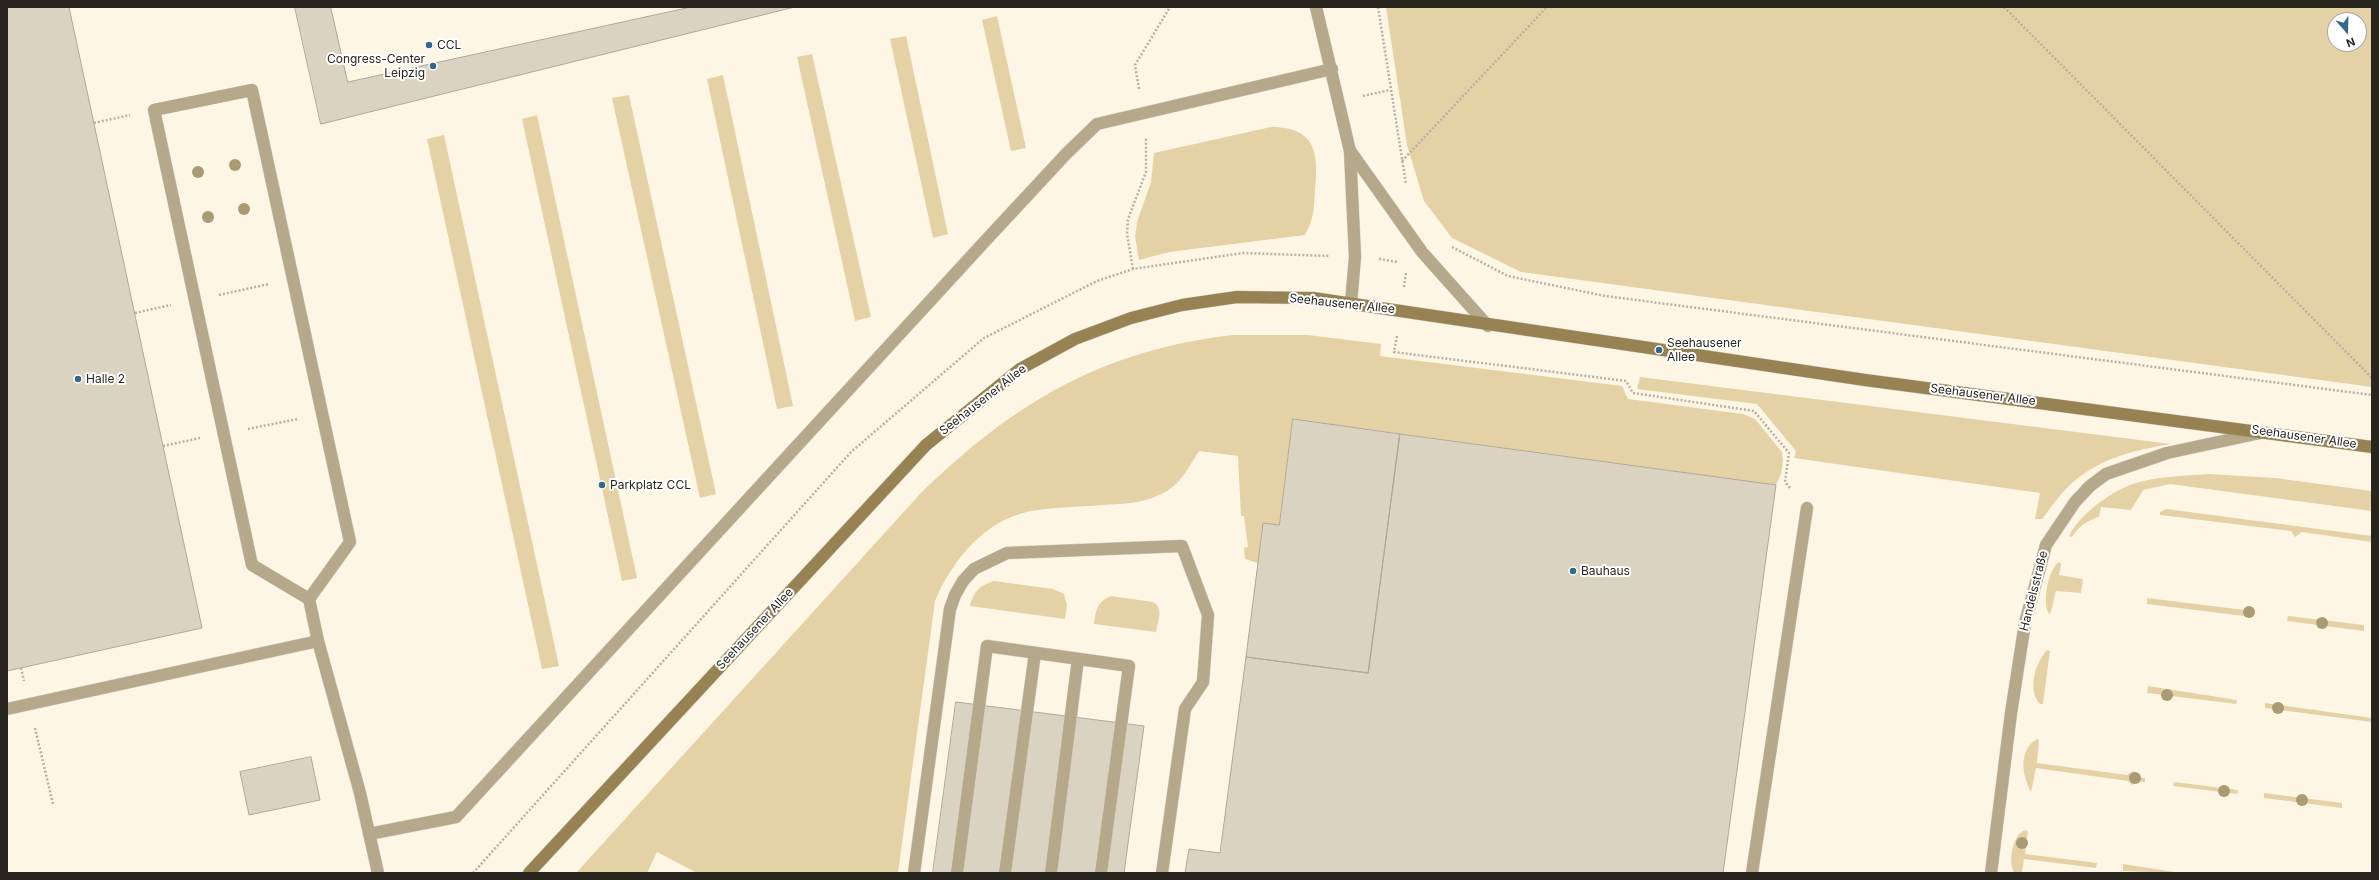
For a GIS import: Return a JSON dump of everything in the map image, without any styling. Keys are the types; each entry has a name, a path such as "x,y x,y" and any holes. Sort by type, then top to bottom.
{"main road":[{"name":"Seehausener Allee","path":"529,873 926,445 1020,369 1075,339 1131,318 1182,305 1237,297 1274,297 1351,303 1488,326 1865,380 2268,432 2372,447"}],"street":[{"path":"1316,7 1350,151 1355,256 1351,303"},
{"path":"369,834 456,817 987,239 1066,154 1097,124 1332,70"},
{"path":"309,599 350,542 252,90 154,110 252,565 309,599 318,641 360,793 378,873"},
{"path":"1350,151 1422,252 1488,326"},
{"name":"Handelsstraße","path":"1991,873 2011,713 2025,623 2046,545 2075,502 2090,486 2106,474 2160,455 2268,432"},
{"path":"1752,873 1807,508"},
{"path":"914,873 950,609 955,595 963,581 984,563 1007,553 1182,546 1208,615 1202,682 1185,709 1162,873"},
{"path":"7,709 318,641"},
{"path":"957,873 988,646 1129,666 1101,873"},
{"path":"1005,873 1035,653"},
{"path":"1051,873 1078,659"}],"path":[{"path":"1378,7 1406,188"},
{"path":"1402,161 1548,7"},
{"path":"2004,7 2372,378"},
{"path":"94,123 154,110"},
{"path":"473,873 851,452 984,338 1096,281 1133,269 1243,253 1355,256 1408,263 1440,240 1508,276 1605,296 2372,395"},
{"path":"134,313 293,279"},
{"path":"1394,352 1626,381 1633,394 1754,411 1789,453 1785,482 1807,508"},
{"path":"163,446 322,414"},
{"path":"21,668 53,804"}],"shaded area":[{"path":"1386,7 2372,7 2372,387 1521,272 1452,238 1424,201 1407,145"},
{"path":"997,16 1026,148 1011,151 982,20"},
{"path":"906,36 948,234 933,238 890,39"},
{"path":"812,54 871,317 855,321 797,57"},
{"path":"723,75 793,406 777,409 707,79"},
{"path":"629,95 716,494 700,498 612,98"},
{"path":"537,115 637,578 622,581 522,119"},
{"path":"1271,127 1286,128 1306,137 1315,154 1316,177 1314,209 1312,219 1305,235 1169,252 1139,260 1135,237 1137,222 1151,182 1154,153"},
{"path":"444,135 559,666 542,669 427,139"},
{"path":"1233,335 1308,335 1381,344 1380,356 1622,386 1628,399 1743,414 1755,419 1782,452 1783,461 1781,474 1776,485 1293,419 1279,525 1263,523 1258,563 1245,559 1244,548 1248,547 1244,516 1241,516 1238,456 1199,451 1179,481 1162,494 1137,502 1055,508 1027,512 996,524 971,545 950,572 935,601 898,873 697,873 657,852 647,873 576,873 920,494 990,433 1025,408 1062,386 1101,368 1142,353 1186,342"},
{"path":"1640,377 2171,444 2128,453 2088,471 2065,490 2042,519 2035,519 2040,493 1794,458 1796,451 1757,404 1637,389"},
{"path":"2209,474 2275,478 2372,491 2372,511 2170,484 2143,490 2131,510 2101,507 2099,517 2083,524 2072,537 2069,536 2079,521 2095,506 2104,499 2130,485 2159,478"},
{"path":"2166,509 2372,536 2372,542 2302,532 2295,537 2291,531 2160,515 2160,512"},
{"path":"2059,562 2061,564 2059,575 2083,579 2081,593 2056,591 2050,615 2047,610 2046,603 2047,587 2052,572"},
{"path":"994,581 1053,589 1064,594 1067,605 1065,619 970,606 975,593 981,587"},
{"path":"1111,596 1153,602 1159,611 1159,620 1156,632 1094,624 1098,607 1106,598"},
{"path":"2147,598 2253,611 2252,617 2147,604"},
{"path":"2288,616 2364,625 2364,631 2287,621"},
{"path":"2047,650 2050,651 2043,704 2040,704 2036,698 2033,684 2036,669"},
{"path":"2148,686 2237,700 2236,704 2147,693"},
{"path":"2265,703 2372,718 2372,722 2265,708"},
{"path":"2037,739 2039,740 2037,763 2127,775 2133,771 2138,778 2145,778 2145,782 2137,781 2132,785 2128,781 2036,768 2031,792 2025,779 2024,756 2031,744"},
{"path":"2174,782 2238,790 2237,794 2173,786"},
{"path":"2264,793 2342,803 2342,808 2264,798"},
{"path":"2025,830 2028,831 2025,854 2097,863 2096,868 2024,859 2022,873 2014,873 2011,862 2012,849 2017,837"},
{"path":"2123,864 2181,873 2123,871"}],"building":[{"name":"Halle 2","path":"7,7 69,7 202,628 7,671"},
{"name":"Congress-Center Leipzig","path":"295,7 795,7 321,124"},
{"name":"CCL","path":"331,7 691,7 348,82"},
{"path":"1293,419 1400,434 1368,673 1246,657 1263,523 1279,525"},
{"name":"Bauhaus","path":"1400,434 1776,485 1723,873 1185,873 1189,849 1220,853 1246,657 1368,673"},
{"path":"956,702 1144,726 1124,873 933,873"},
{"path":"311,757 320,800 249,815 240,772"}],"place":[{"name":"CCL","path":"429,45"},
{"name":"Congress-Center Leipzig","path":"433,66"},
{"name":"Seehausener Allee","path":"1659,350"},
{"name":"Halle 2","path":"78,379"},
{"name":"Parkplatz CCL","path":"602,485"},
{"name":"Bauhaus","path":"1573,571"}]}
